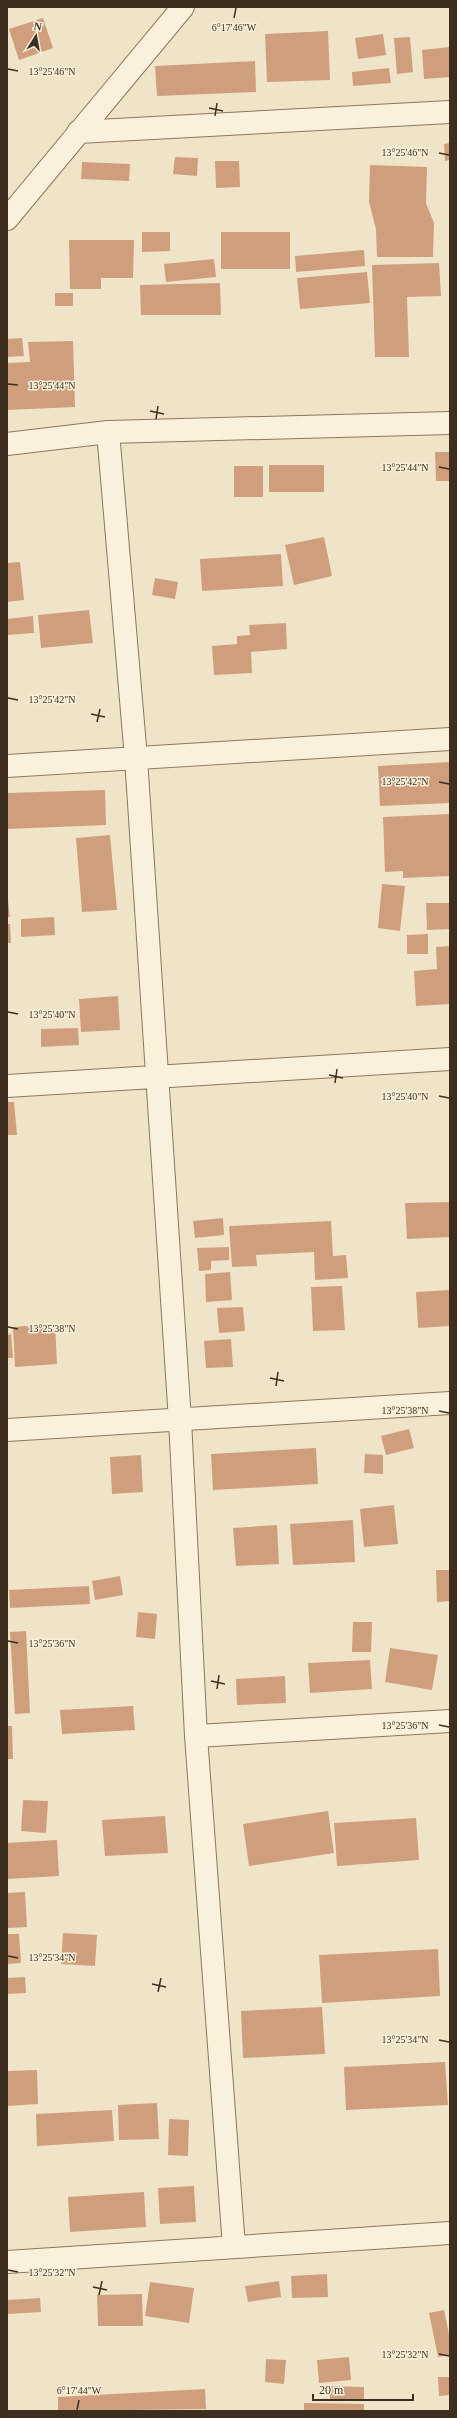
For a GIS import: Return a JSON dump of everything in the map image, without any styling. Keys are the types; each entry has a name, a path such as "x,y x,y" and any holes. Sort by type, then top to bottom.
{"street":[{"path":"7,219 182,7"},
{"path":"78,132 450,112"},
{"path":"7,444 108,432 450,423"},
{"path":"108,432 136,758 180,1420 196,1736 234,2247"},
{"path":"7,766 450,739"},
{"path":"7,1086 450,1059"},
{"path":"7,1430 450,1403"},
{"path":"196,1736 450,1721"},
{"path":"7,2262 450,2233"}],"building":[{"path":"43,18 53,48 19,60 9,29"},
{"path":"328,31 330,80 267,82 265,34"},
{"path":"383,34 386,55 358,59 355,38"},
{"path":"410,37 413,72 397,74 394,38"},
{"path":"450,47 450,77 424,79 422,50"},
{"path":"255,61 256,92 157,96 155,66"},
{"path":"389,68 391,83 353,86 352,72"},
{"path":"450,143 450,160 445,161 444,144"},
{"path":"175,157 198,158 197,176 173,174"},
{"path":"215,161 239,161 240,187 216,188"},
{"path":"82,162 130,164 129,181 81,179"},
{"path":"370,165 427,167 426,203 434,223 433,257 377,257 376,229 369,202"},
{"path":"142,232 170,232 170,251 142,252"},
{"path":"221,232 290,232 290,269 221,269"},
{"path":"69,240 134,240 133,278 101,278 101,289 70,289"},
{"path":"364,250 365,266 296,272 295,256"},
{"path":"214,259 216,277 166,282 164,264"},
{"path":"439,263 441,296 407,297 409,357 375,357 372,265"},
{"path":"367,272 370,303 300,309 297,278"},
{"path":"220,283 221,315 141,315 140,285"},
{"path":"55,293 73,293 73,306 55,306"},
{"path":"22,338 24,356 7,357 7,339"},
{"path":"73,341 75,407 7,410 7,363 30,362 28,342"},
{"path":"435,452 450,452 450,481 436,481"},
{"path":"269,465 324,465 324,492 269,492"},
{"path":"234,466 263,466 263,497 234,497"},
{"path":"324,537 332,576 294,585 285,545"},
{"path":"281,554 283,586 202,591 200,559"},
{"path":"20,562 24,600 7,602 7,563"},
{"path":"155,578 178,582 175,599 152,595"},
{"path":"89,610 93,643 41,648 38,615"},
{"path":"33,616 34,633 7,635 7,619"},
{"path":"286,623 287,649 251,652 252,673 214,675 212,646 237,644 237,636 250,635 249,625"},
{"path":"450,762 450,803 380,806 378,766"},
{"path":"105,790 106,825 7,829 7,793"},
{"path":"450,814 450,876 403,878 403,871 385,872 383,817"},
{"path":"110,835 117,910 82,912 76,838"},
{"path":"382,884 405,886 400,931 378,928"},
{"path":"7,892 10,917 7,917"},
{"path":"426,903 450,903 450,929 427,930"},
{"path":"54,917 55,935 21,937 21,919"},
{"path":"7,924 10,924 11,943 7,943"},
{"path":"428,934 428,954 407,954 407,935"},
{"path":"450,946 450,1004 416,1006 414,971 437,969 436,947"},
{"path":"118,996 120,1030 81,1032 79,999"},
{"path":"78,1028 79,1045 41,1047 41,1029"},
{"path":"7,1102 14,1102 17,1135 7,1135"},
{"path":"450,1202 450,1237 407,1239 405,1203"},
{"path":"223,1218 224,1235 195,1238 193,1221"},
{"path":"331,1221 333,1256 346,1255 348,1278 315,1280 314,1252 256,1255 257,1266 232,1267 229,1226"},
{"path":"229,1247 229,1260 211,1261 211,1270 199,1271 197,1248"},
{"path":"230,1272 232,1300 206,1302 205,1274"},
{"path":"342,1286 345,1330 313,1331 311,1287"},
{"path":"450,1290 450,1326 418,1328 416,1292"},
{"path":"243,1307 245,1331 219,1333 217,1308"},
{"path":"55,1324 57,1364 15,1367 13,1327"},
{"path":"11,1334 13,1358 7,1358 7,1335"},
{"path":"231,1339 233,1367 206,1368 204,1341"},
{"path":"409,1429 414,1448 386,1455 381,1436"},
{"path":"316,1448 318,1484 213,1490 211,1454"},
{"path":"365,1454 383,1455 383,1474 364,1473"},
{"path":"141,1455 143,1492 112,1494 110,1457"},
{"path":"394,1505 398,1544 364,1547 360,1509"},
{"path":"353,1520 355,1562 293,1565 290,1524"},
{"path":"277,1525 279,1564 236,1566 233,1528"},
{"path":"436,1570 450,1570 450,1601 437,1602"},
{"path":"120,1576 123,1595 95,1600 92,1581"},
{"path":"89,1586 90,1604 10,1608 9,1590"},
{"path":"138,1612 157,1614 155,1639 136,1637"},
{"path":"353,1622 372,1622 371,1652 352,1652"},
{"path":"26,1631 30,1713 15,1714 10,1632"},
{"path":"390,1648 438,1655 432,1690 385,1682"},
{"path":"370,1660 372,1689 310,1693 308,1663"},
{"path":"285,1676 286,1703 237,1705 236,1679"},
{"path":"133,1706 135,1730 62,1734 60,1710"},
{"path":"7,1726 12,1726 13,1759 7,1759"},
{"path":"23,1800 48,1801 46,1833 21,1831"},
{"path":"328,1811 334,1853 249,1866 243,1824"},
{"path":"165,1816 168,1853 105,1856 102,1820"},
{"path":"416,1818 419,1860 337,1866 334,1823"},
{"path":"57,1840 59,1876 7,1879 7,1843"},
{"path":"25,1892 27,1927 8,1928 7,1893"},
{"path":"63,1933 97,1935 95,1966 61,1964"},
{"path":"7,1934 19,1934 21,1963 7,1964"},
{"path":"438,1949 440,1996 322,2003 319,1955"},
{"path":"25,1977 26,1993 7,1994 7,1978"},
{"path":"322,2007 325,2054 243,2058 241,2011"},
{"path":"445,2062 448,2105 346,2110 344,2067"},
{"path":"37,2070 38,2104 7,2106 7,2071"},
{"path":"157,2103 159,2139 119,2140 118,2105"},
{"path":"112,2110 114,2141 37,2146 36,2114"},
{"path":"169,2119 189,2120 188,2156 168,2155"},
{"path":"194,2186 196,2222 160,2224 158,2188"},
{"path":"144,2192 146,2227 70,2232 68,2197"},
{"path":"327,2274 328,2297 292,2298 291,2276"},
{"path":"279,2281 281,2297 248,2302 245,2286"},
{"path":"150,2282 194,2288 189,2323 145,2316"},
{"path":"142,2294 143,2326 98,2326 97,2295"},
{"path":"40,2298 41,2312 7,2314 7,2300"},
{"path":"444,2310 450,2339 450,2355 438,2357 429,2313"},
{"path":"349,2357 351,2380 319,2383 317,2360"},
{"path":"266,2359 286,2360 284,2384 265,2382"},
{"path":"438,2377 450,2377 450,2395 439,2396"},
{"path":"330,2386 364,2387 364,2400 330,2399"},
{"path":"205,2389 206,2409 58,2411 58,2397"},
{"path":"304,2403 364,2404 364,2411 304,2411"}]}
